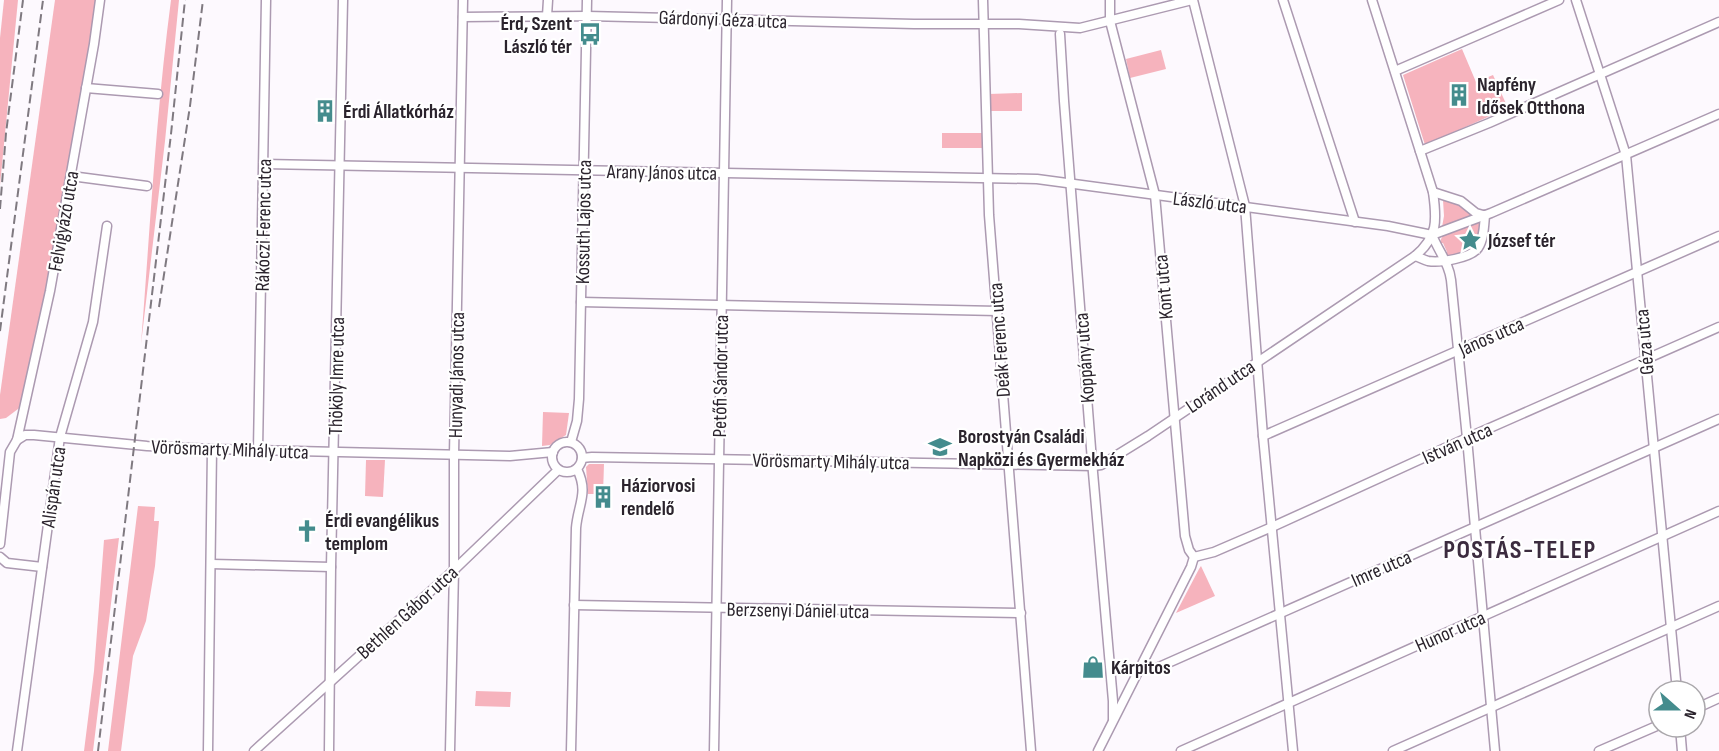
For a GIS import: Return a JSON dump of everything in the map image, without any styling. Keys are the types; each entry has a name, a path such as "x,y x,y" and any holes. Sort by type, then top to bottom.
{"street":[{"name":"Felvigyázó utca","path":"0,544 10,452 16,440 50,291 100,0"},
{"name":"Rákóczi Ferenc utca","path":"258,450 267,0"},
{"name":"Thököly Imre utca","path":"329,751 343,0"},
{"name":"Hunyadi János utca","path":"450,751 463,0"},
{"path":"547,16 548,0"},
{"name":"Kossuth Lajos utca","path":"571,442 577,421 579,399 587,0"},
{"name":"Petőfi Sándor utca","path":"714,751 727,0"},
{"name":"Deák Ferenc utca","path":"982,0 987,178 1031,751"},
{"name":"Kont utca","path":"1110,0 1110,21 1155,195 1185,536 1189,550 1194,556"},
{"path":"1050,27 1060,34 1068,33 1192,0 1245,206 1263,436 1293,751"},
{"path":"1283,0 1355,222"},
{"path":"1372,0 1433,192 1435,217 1432,235 1424,248 1415,256 1429,261 1467,255 1477,249 1482,238 1485,216"},
{"path":"1395,71 1559,0"},
{"name":"Géza utca","path":"1576,0 1626,155 1676,679"},
{"name":"Gárdonyi Géza utca","path":"463,17 587,16 1019,24 1080,28"},
{"path":"1420,151 1719,22"},
{"name":"Koppány utca","path":"1060,34 1113,719"},
{"path":"86,88 158,94"},
{"path":"1432,235 1485,216 1719,114"},
{"name":"Arany János utca","path":"264,164 987,178"},
{"path":"71,176 147,186"},
{"name":"László utca","path":"987,178 1037,179 1388,226 1432,235"},
{"path":"1433,192 1461,201 1476,213 1485,216"},
{"name":"Alispán utca","path":"17,751 60,437 93,322 107,226"},
{"path":"1432,235 1440,254 1449,266 1451,280 1495,751"},
{"name":"János utca","path":"1263,436 1719,236"},
{"name":"Loránd utca","path":"1008,464 1101,465 1415,256"},
{"path":"581,302 998,311"},
{"name":"István utca","path":"1194,556 1214,552 1272,527 1719,327"},
{"name":"Imre utca","path":"1142,666 1153,669 1159,667 1719,419"},
{"name":"Vörösmarty Mihály utca","path":"16,440 29,435 147,446 212,449 510,456 553,452"},
{"path":"571,442 579,448 582,458 577,469 568,473 558,470 553,462 553,452 558,445 571,442"},
{"path":"208,751 212,449"},
{"name":"Vörösmarty Mihály utca","path":"582,458 719,458 1008,464"},
{"path":"571,751 576,528 584,496 583,483 577,469"},
{"name":"Bethlen Gábor utca","path":"254,751 453,570 558,470"},
{"name":"Hunor utca","path":"1181,751 1719,512"},
{"path":"1098,751 1191,567 1194,556"},
{"path":"0,557 7,563 42,567"},
{"path":"211,564 331,567"},
{"name":"Berzsenyi Dániel utca","path":"574,604 1021,613"},
{"path":"1393,751 1719,606"},
{"path":"1599,751 1647,729"}],"shaded area":[{"path":"4,0 18,0 0,185 0,38"},
{"path":"55,0 97,0 92,44 46,296 22,406 6,418 0,419 0,395"},
{"path":"171,0 179,0 141,344 157,129"},
{"path":"1462,49 1476,82 1493,75 1508,108 1425,145 1403,75"},
{"path":"1161,50 1166,69 1130,78 1126,59"},
{"path":"1022,93 1022,111 989,111 989,94"},
{"path":"942,133 982,133 982,148 942,148"},
{"path":"1443,200 1459,204 1472,215 1442,227"},
{"path":"1476,222 1481,223 1476,248 1449,258 1444,254 1447,252 1443,243 1440,244 1443,236"},
{"path":"543,412 569,413 566,435 550,445 542,446"},
{"path":"366,460 385,460 383,497 365,496"},
{"path":"589,464 604,464 603,494 588,494 586,467"},
{"path":"138,506 155,507 154,521 159,521 155,566 146,621 133,656 121,751 108,751"},
{"path":"119,538 93,751 84,751 94,671 104,540"},
{"path":"1201,566 1215,596 1176,613 1199,569"},
{"path":"476,691 511,692 510,707 475,706"}],"railway":[{"path":"0,209 6,133 23,0"},
{"path":"0,331 43,0"},
{"path":"98,751 185,0"},
{"path":"159,307 190,106 203,0"}],"place":[{"name":"Érd, Szent László tér","path":"590,34"},
{"name":"Napfény Idősek Otthona","path":"1459,95"},
{"name":"Érdi Állatkórház","path":"325,111"},
{"name":"József tér","path":"1470,240"},
{"name":"Borostyán Családi Napközi és Gyermekház","path":"940,447"},
{"name":"Háziorvosi rendelő","path":"603,497"},
{"name":"Érdi evangélikus templom","path":"307,531"},
{"name":"Kárpitos","path":"1093,667"}],"district":[{"name":"POSTÁS-TELEP","path":"1520,549"}]}
